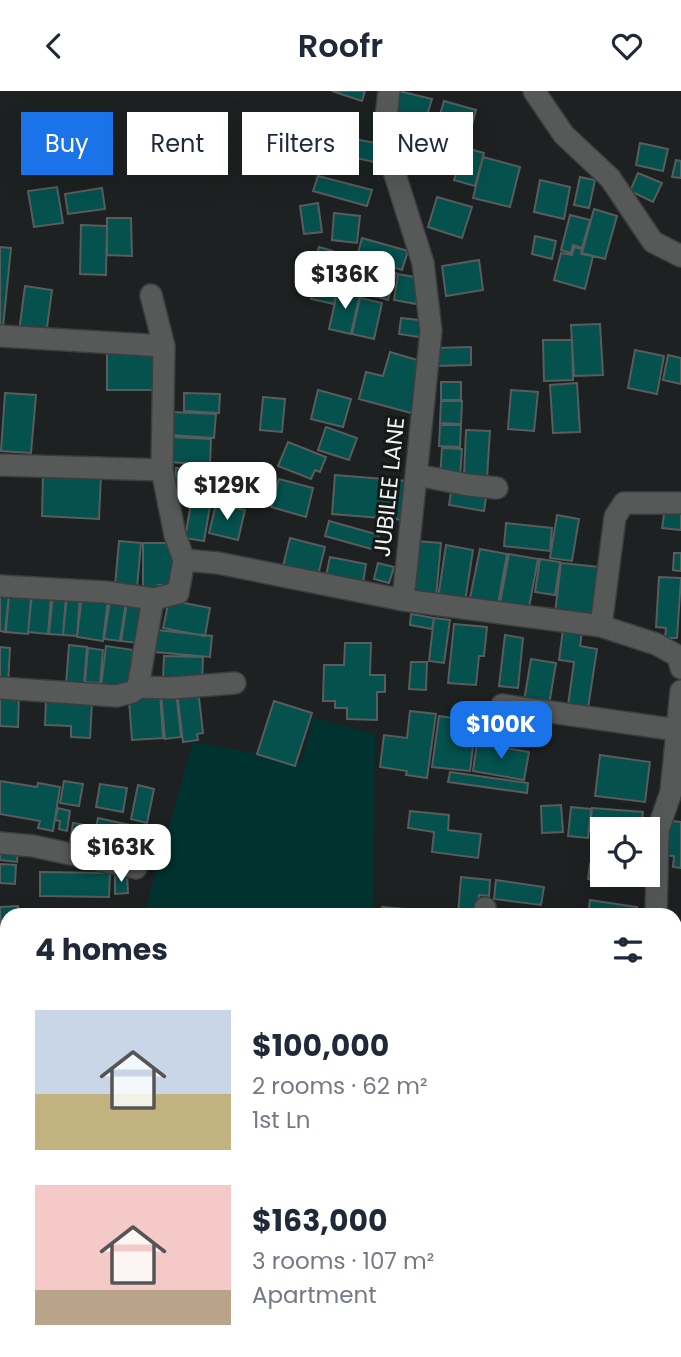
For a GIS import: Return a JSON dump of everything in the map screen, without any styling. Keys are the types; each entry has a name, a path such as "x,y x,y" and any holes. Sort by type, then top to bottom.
{"street":[{"name":"JUBILEE LANE","path":"389,91 385,126 390,152 424,263 431,331 403,600"},
{"path":"534,91 564,135 610,178 653,242 681,256"},
{"path":"0,586 104,592 153,599 178,593 184,560 175,534 162,470 164,346 151,295"},
{"path":"0,336 164,346"},
{"path":"0,465 162,470"},
{"path":"416,475 497,488"},
{"path":"601,626 615,517 624,503 679,503"},
{"path":"184,560 218,563 403,600 601,626 656,643 678,656 681,668"},
{"path":"0,688 117,696 132,692 138,687 153,599"},
{"path":"138,687 171,688 235,683"},
{"path":"656,908 658,830 671,792 681,691"},
{"path":"502,705 677,730"},
{"path":"0,843 33,846 136,868"}],"shaded area":[{"path":"313,718 375,734 373,908 146,908 193,742 302,762"}],"building":[{"path":"332,91 365,91 362,101"},
{"path":"399,91 432,99 428,112 393,112"},
{"path":"444,101 476,110 473,121 473,112 441,112"},
{"path":"359,140 373,142 373,162 359,159"},
{"path":"640,143 668,149 663,171 636,165"},
{"path":"473,150 484,153 475,186 454,180 456,175 473,175"},
{"path":"483,157 520,167 510,207 473,198"},
{"path":"676,160 681,161 681,178 672,177"},
{"path":"638,173 662,183 653,202 630,191"},
{"path":"318,176 372,190 367,206 313,191"},
{"path":"580,177 595,180 589,208 574,205"},
{"path":"540,180 570,187 564,219 534,212"},
{"path":"57,187 63,223 34,227 28,191"},
{"path":"102,188 105,209 68,214 65,194"},
{"path":"437,197 472,207 462,238 428,227"},
{"path":"318,203 322,232 304,234 300,206"},
{"path":"594,209 617,216 605,259 582,253"},
{"path":"334,213 360,216 357,243 332,240"},
{"path":"570,215 590,220 582,248 573,245 571,253 561,250"},
{"path":"107,218 131,218 132,256 107,255"},
{"path":"81,225 107,226 106,275 80,274"},
{"path":"535,236 556,241 552,259 532,254"},
{"path":"362,238 408,251 402,270 357,256"},
{"path":"0,247 11,248 3,327 0,327"},
{"path":"319,247 333,251 326,277 311,272"},
{"path":"574,247 582,249 581,254 593,256 585,289 554,280 561,253 572,255"},
{"path":"335,259 362,267 356,288 329,280"},
{"path":"479,260 483,290 446,296 442,266"},
{"path":"367,265 396,273 388,300 360,292"},
{"path":"398,274 420,278 416,304 394,300"},
{"path":"316,281 338,286 334,304 311,299"},
{"path":"25,286 52,290 46,335 19,332"},
{"path":"338,289 360,294 351,334 329,329"},
{"path":"360,298 382,303 374,339 352,334"},
{"path":"401,318 428,321 426,338 399,334"},
{"path":"600,324 603,375 574,376 571,325"},
{"path":"543,340 572,340 573,380 544,381"},
{"path":"471,347 471,365 436,366 435,348"},
{"path":"635,350 664,356 657,394 628,388"},
{"path":"107,352 157,353 157,390 107,390"},
{"path":"390,352 424,362 411,413 359,399 366,372 383,376"},
{"path":"668,355 681,358 681,384 663,380"},
{"path":"441,382 461,382 461,400 441,400"},
{"path":"577,383 580,432 553,433 550,385"},
{"path":"318,390 351,399 343,427 311,419"},
{"path":"511,390 538,392 534,431 508,429"},
{"path":"5,393 36,395 31,453 1,451"},
{"path":"184,393 220,394 219,413 184,411"},
{"path":"263,397 285,399 282,432 260,430"},
{"path":"441,401 462,401 461,424 440,423"},
{"path":"172,412 216,414 214,438 171,435"},
{"path":"440,425 461,425 460,447 439,446"},
{"path":"326,427 357,438 349,460 318,450"},
{"path":"466,430 490,431 487,478 464,476"},
{"path":"172,437 211,439 210,465 170,462"},
{"path":"288,442 326,457 320,472 315,470 311,479 278,466"},
{"path":"442,448 462,449 460,477 440,476"},
{"path":"176,468 216,471 214,502 197,501 198,497 174,495"},
{"path":"43,472 101,474 99,519 42,516"},
{"path":"335,475 408,481 405,520 332,514"},
{"path":"279,479 313,488 306,517 271,507"},
{"path":"452,486 487,491 484,511 449,505"},
{"path":"191,503 210,506 204,541 185,538"},
{"path":"216,504 245,510 238,540 209,533"},
{"path":"665,508 681,510 681,530 662,528"},
{"path":"557,515 579,519 572,561 550,558"},
{"path":"329,521 379,535 375,550 325,536"},
{"path":"506,523 552,528 550,551 504,546"},
{"path":"290,538 325,547 318,575 283,566"},
{"path":"119,541 141,543 137,588 115,586"},
{"path":"416,541 441,543 436,597 410,595"},
{"path":"143,543 174,543 174,585 158,585 158,594 143,594"},
{"path":"446,545 473,550 465,602 438,598"},
{"path":"480,549 507,554 497,609 469,603"},
{"path":"674,553 681,553 681,571 673,570"},
{"path":"509,554 538,559 528,613 499,609"},
{"path":"330,557 366,564 363,583 326,576"},
{"path":"540,559 560,562 555,595 535,592"},
{"path":"378,563 394,567 389,583 374,579"},
{"path":"561,563 599,567 594,617 555,613"},
{"path":"659,577 681,578 677,638 665,638 666,628 656,627"},
{"path":"0,593 9,594 5,632 0,631"},
{"path":"9,594 31,596 28,634 6,632"},
{"path":"32,595 51,597 48,634 28,632"},
{"path":"53,595 66,596 63,635 49,634"},
{"path":"67,595 80,597 77,636 63,635"},
{"path":"82,596 108,599 103,641 77,637"},
{"path":"110,600 126,602 120,641 104,639"},
{"path":"169,600 210,608 205,636 163,628"},
{"path":"127,602 143,604 137,643 121,641"},
{"path":"411,614 434,618 432,629 410,625"},
{"path":"434,618 450,620 444,663 429,661"},
{"path":"454,624 487,627 484,656 479,656 476,685 448,683"},
{"path":"563,629 582,632 580,646 597,649 588,708 568,705 574,662 559,660"},
{"path":"157,630 212,636 210,657 155,652"},
{"path":"505,635 523,638 518,688 499,686"},
{"path":"345,643 371,643 370,675 385,675 385,692 377,692 377,720 347,719 347,708 335,708 335,701 323,701 324,665 344,665"},
{"path":"69,645 87,647 84,685 66,684"},
{"path":"106,646 133,650 128,690 101,687"},
{"path":"0,647 10,648 8,685 0,684"},
{"path":"88,648 103,650 100,683 85,682"},
{"path":"164,656 203,657 202,682 163,680"},
{"path":"531,659 556,663 549,705 524,701"},
{"path":"411,662 427,662 426,690 409,689"},
{"path":"198,689 203,733 197,734 198,740 183,742 177,692"},
{"path":"176,691 181,737 165,739 161,693"},
{"path":"160,692 163,738 132,740 129,700"},
{"path":"0,693 19,694 18,727 0,726"},
{"path":"46,700 92,702 90,738 71,737 71,726 45,725"},
{"path":"274,701 312,713 295,766 257,754"},
{"path":"410,711 436,714 427,778 406,775 407,771 380,767 384,735 407,738"},
{"path":"439,716 476,721 470,771 432,767"},
{"path":"477,743 529,752 524,780 473,771"},
{"path":"600,755 650,762 645,802 595,796"},
{"path":"450,772 528,783 527,793 448,782"},
{"path":"0,781 37,787 38,783 60,787 53,831 38,828 40,821 0,814"},
{"path":"64,781 83,784 79,806 60,803"},
{"path":"100,784 127,788 123,812 96,807"},
{"path":"138,785 154,789 147,823 131,819"},
{"path":"561,805 563,832 542,833 541,806"},
{"path":"571,807 591,809 588,838 568,836"},
{"path":"58,808 70,811 67,831 59,829 60,821 55,820"},
{"path":"592,808 643,812 642,817 591,817"},
{"path":"410,811 449,815 448,830 481,834 478,858 432,852 434,832 408,828"},
{"path":"98,818 135,826 127,863 90,855"},
{"path":"663,820 681,822 681,868 673,867 674,856 660,855"},
{"path":"73,823 91,826 87,852 69,849"},
{"path":"0,847 18,848 17,862 0,860"},
{"path":"0,864 16,865 15,884 0,883"},
{"path":"40,872 110,873 109,897 40,896"},
{"path":"127,874 128,893 115,894 115,875"},
{"path":"461,877 490,880 489,896 479,895 478,908 459,908"},
{"path":"496,880 544,887 541,905 494,899"},
{"path":"590,900 637,907 637,908 589,908"}]}
